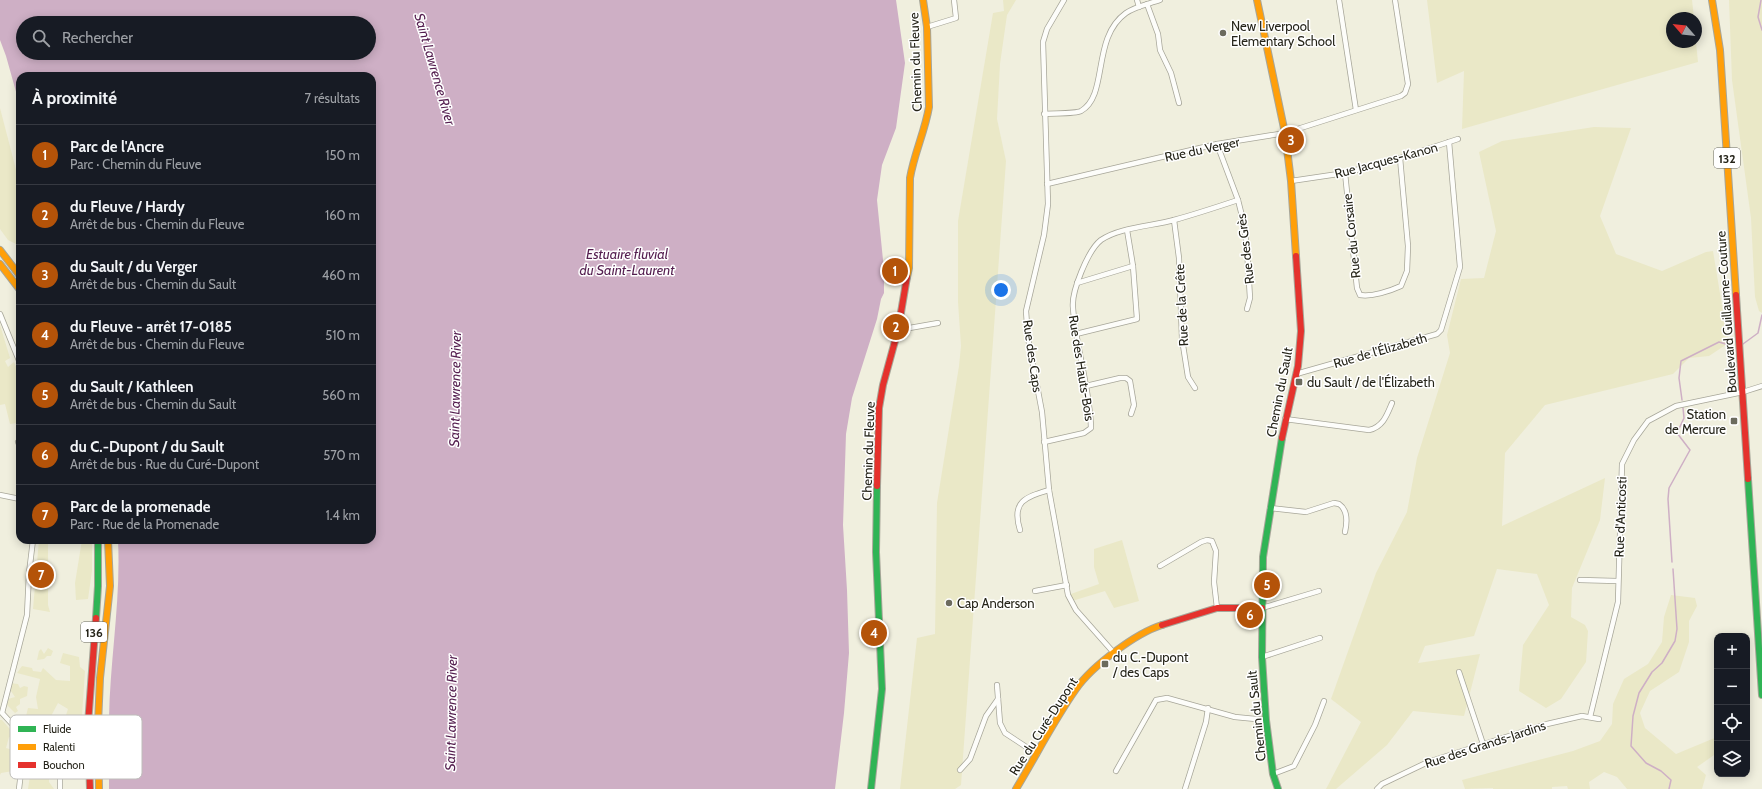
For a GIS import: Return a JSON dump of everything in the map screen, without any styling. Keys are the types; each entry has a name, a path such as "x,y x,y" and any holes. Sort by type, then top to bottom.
{"street":[{"name":"Chemin du Fleuve","path":"871,789 882,689 876,552 879,408 883,385 898,330 909,268 910,178 912,166 927,120 929,107 926,27 923,0"},
{"path":"926,27 956,18 954,0"},
{"name":"Rue des Caps","path":"1064,0 1047,29 1043,42 1044,114 1048,204 1044,235 1026,311 1028,338 1042,412 1049,490 1068,595 1076,610 1114,653"},
{"path":"1137,0 1139,7"},
{"path":"1044,114 1080,112 1091,102 1097,87 1104,46 1115,23 1126,13 1160,0"},
{"name":"Chemin du Sault","path":"1257,0 1284,133 1291,181 1302,331 1296,374 1285,419 1270,508 1264,557 1262,657 1266,720 1274,774 1278,789"},
{"path":"1339,0 1356,110"},
{"name":"Rue du Verger","path":"1047,184 1217,144 1284,133 1401,96 1406,93 1408,84 1396,0"},
{"name":"Boulevard Guillaume-Couture","path":"1712,0 1720,50 1762,695"},
{"path":"1147,4 1158,34 1160,50 1171,72 1179,103"},
{"name":"Rue Jacques-Kanon","path":"1291,181 1345,173 1400,158 1458,139"},
{"name":"Rue de l'Élizabeth","path":"1296,374 1437,334 1441,330 1460,267 1449,142"},
{"name":"Rue des Grès","path":"1217,144 1238,200 1247,249 1250,298 1247,308"},
{"name":"Rue du Corsaire","path":"1345,173 1357,288 1360,295 1365,296 1393,290 1401,286 1407,271 1408,246 1400,158"},
{"name":"Rue des Hauts-Bois","path":"1044,442 1084,432 1091,428 1086,386 1072,306 1077,283 1092,250 1101,240 1127,230 1174,220 1238,200"},
{"name":"Rue de la Crête","path":"1174,220 1179,258 1180,324 1188,377 1195,388"},
{"path":"1076,334 1137,319 1133,266 1127,230"},
{"path":"0,250 16,271"},
{"path":"0,264 16,285"},
{"path":"1077,283 1133,266"},
{"path":"0,314 16,355"},
{"path":"898,330 938,323"},
{"path":"1086,386 1126,378 1130,381 1134,405 1131,414"},
{"name":"Rue d'Anticosti","path":"1590,717 1618,602 1617,581 1622,464 1634,440 1648,421 1676,406 1743,392 1762,386"},
{"path":"1285,419 1369,430 1377,428 1382,422 1392,403"},
{"path":"1020,530 1016,519 1018,506 1026,498 1049,490"},
{"path":"0,495 16,498"},
{"path":"1270,508 1306,512 1334,503 1339,504 1344,509 1346,516 1345,532"},
{"path":"1160,566 1201,542 1207,540 1212,541 1216,551 1214,582 1217,608"},
{"path":"10,722 1,713 27,615 29,573 33,544"},
{"name":"136","path":"89,715 98,586 98,544"},
{"name":"136","path":"98,715 100,678 110,586 108,544"},
{"path":"1580,580 1617,581"},
{"path":"1035,592 1067,585"},
{"path":"1262,608 1319,591"},
{"name":"Rue du Curé-Dupont","path":"1016,789 1077,688 1100,664 1114,653 1156,627 1217,608 1262,608"},
{"path":"1262,657 1320,638"},
{"path":"1459,672 1482,744"},
{"path":"997,685 1000,723 1005,733 1037,754"},
{"path":"1116,771 1156,700 1167,698 1208,708 1236,717 1266,720"},
{"path":"960,770 970,759 986,716 998,699"},
{"path":"1274,774 1294,766 1315,725 1324,702"},
{"path":"1185,789 1206,722 1208,708"},
{"name":"Rue des Grands-Jardins","path":"1377,789 1382,784 1418,766 1482,744 1547,724 1582,716 1599,719"},
{"path":"19,789 20,779"},
{"name":"136","path":"90,779 90,789"},
{"name":"136","path":"99,779 99,789"}],"shaded area":[{"path":"1003,0 1016,0 1007,15 1000,64 997,119 1006,161 961,785 955,789 900,789 917,638 935,634 937,503 961,346 958,302 958,221 993,13 1004,11"},
{"path":"1427,0 1692,0 1693,12 1666,12 1666,48 1697,48 1698,62 1462,129 1464,71 1437,83"},
{"path":"1729,0 1762,0 1762,313 1759,311 1755,297 1751,218 1732,80"},
{"path":"0,108 16,170 16,244 8,240 0,229"},
{"path":"1594,127 1631,128 1600,216 1616,254 1662,271 1706,252 1713,251 1726,330 1730,342 1709,356 1689,358 1673,374 1545,405 1505,453 1502,526 1605,478 1600,520 1572,588 1571,617 1585,625 1588,631 1586,662 1561,699 1546,708 1519,691 1523,645 1549,605 1537,574 1497,569 1474,636 1425,646 1418,663 1480,654 1464,716 1413,711 1387,745 1336,789 1326,789 1361,722 1331,699 1376,573 1407,512 1417,458 1450,353 1447,335 1461,279 1484,278 1496,231 1479,152 1502,141"},
{"path":"0,325 10,358 5,361 8,367 14,362 16,367 16,423 10,424 5,404 0,405"},
{"path":"1122,540 1139,601 1114,608 1105,591 1072,601 1068,595 1099,584 1094,567 1094,549"},
{"path":"39,544 48,544 48,605 50,612 33,609"},
{"path":"81,544 92,544 92,571 88,599 76,600 75,583"},
{"path":"1671,595 1695,598 1697,606 1689,621 1689,642 1679,672 1650,691 1640,713 1645,728 1676,754 1714,738 1714,755 1697,767 1706,775 1702,789 1627,789 1617,777 1604,772 1589,782 1590,789 1568,789 1567,786 1552,787 1552,789 1465,789 1462,780 1573,751 1600,741 1612,724 1613,704 1624,679 1648,664 1662,642 1664,617"},
{"path":"48,648 53,651 51,656 37,660 39,651 41,649 44,654"},
{"path":"63,653 79,657 80,667 85,671 82,715 66,715 68,709 58,703 52,715 26,715 28,708 38,709 36,697 40,679 17,673 22,666 32,668 33,671 41,672 43,668 56,680 70,681 70,666 60,663"},
{"path":"10,683 18,684 20,688 24,686 28,687 27,696 20,699 20,704 16,707 18,711 15,713 7,705 8,699 15,697 11,691"},
{"path":"0,720 2,720 10,729 10,737 6,748 10,749 10,772 1,773 0,775"},
{"path":"30,779 49,779 49,782 54,789 28,789"}],"water":[{"name":"Estuaire fluvial du Saint-Laurent","path":"0,0 896,0 905,63 896,128 882,165 877,200 884,270 884,293 852,398 846,434 843,525 849,653 835,789 109,789 109,779 142,779 142,715 109,715 117,607 118,544 376,544 376,72 16,72 16,92 0,40"}],"waterway":[{"path":"1761,0 1758,17 1762,30"},
{"path":"1743,344 1758,333 1762,315"},
{"path":"1682,400 1679,378 1681,361 1719,342 1729,345"},
{"path":"1672,562 1668,499 1669,488 1690,450 1677,433 1684,418 1683,408"},
{"path":"1669,789 1671,780 1661,771 1646,763 1631,746 1633,716 1639,693 1652,672 1662,663 1675,641 1677,629 1673,569"}],"traffic: fast":[{"path":"1278,789 1273,774 1266,720 1262,657 1263,557 1282,438"},
{"path":"1748,479 1762,695"},
{"path":"871,789 882,689 876,552 877,486"},
{"path":"96,618 98,544"}],"traffic: slow":[{"path":"907,277 909,268 910,178 929,107 927,27 923,0"},
{"path":"1257,0 1285,133 1291,181 1296,256"},
{"path":"1712,0 1720,50 1736,295"},
{"path":"0,250 16,271"},
{"path":"0,264 16,285"},
{"path":"98,715 100,678 110,586 108,544"},
{"path":"1016,789 1060,713 1083,680 1115,651 1140,635 1162,625"},
{"path":"99,779 99,789"}],"traffic: jam":[{"path":"1282,438 1298,366 1301,331 1296,256"},
{"path":"877,486 879,408 883,385 898,330 907,277"},
{"path":"1736,295 1748,479"},
{"path":"1162,625 1217,608 1262,608"},
{"path":"89,715 96,618"},
{"path":"90,779 90,789"}],"place":[{"name":"New Liverpool Elementary School","path":"1223,33"},
{"name":"du Sault / du Verger","path":"1291,140"},
{"name":"Parc de l'Ancre","path":"895,271"},
{"name":"du Fleuve / Hardy","path":"896,327"},
{"name":"du Sault / de l'Élizabeth","path":"1299,382"},
{"name":"Station de Mercure","path":"1734,421"},
{"name":"Parc de la promenade","path":"41,575"},
{"name":"du Sault / Kathleen","path":"1267,585"},
{"name":"Cap Anderson","path":"949,603"},
{"name":"du C.-Dupont / du Sault","path":"1250,615"},
{"name":"du Fleuve - arrêt 17-0185","path":"874,633"},
{"name":"du C.-Dupont / des Caps","path":"1105,664"}],"water label":[{"name":"Saint Lawrence River","path":"435,69"},
{"name":"Saint Lawrence River","path":"455,389"},
{"name":"Saint Lawrence River","path":"451,713"}]}
